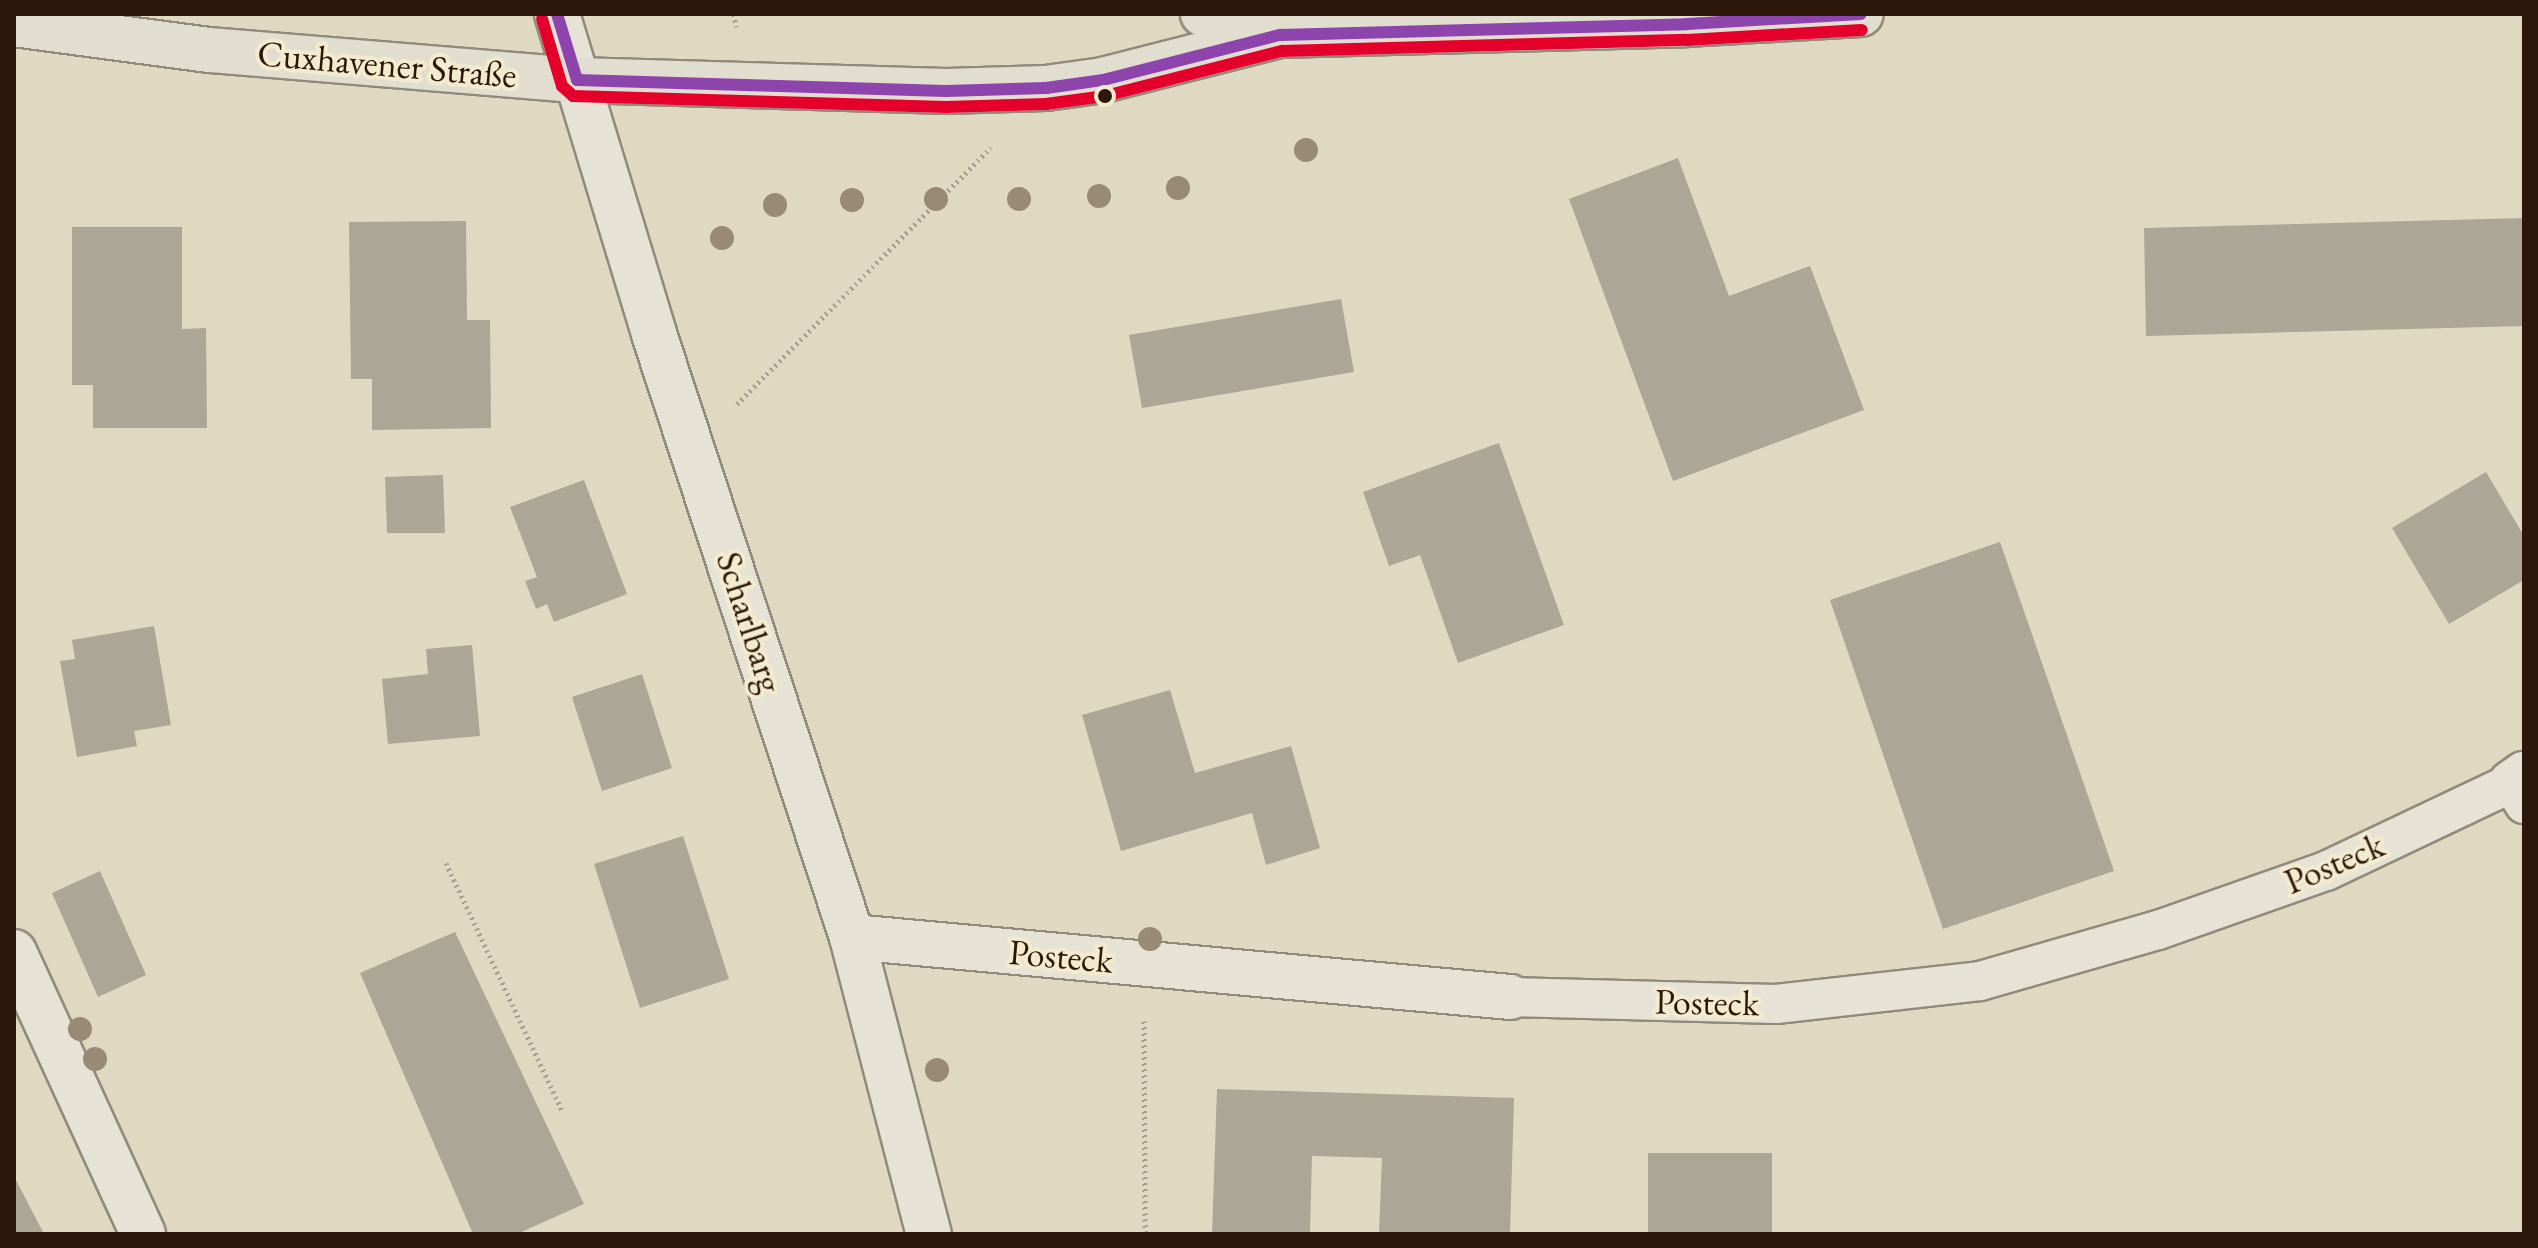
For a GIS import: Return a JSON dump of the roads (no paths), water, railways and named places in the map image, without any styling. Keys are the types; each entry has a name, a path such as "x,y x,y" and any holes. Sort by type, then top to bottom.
{"main road":[{"name":"Cuxhavener Straße","path":"1203,14 1280,35"},
{"name":"Cuxhavener Straße","path":"27,21 209,50 577,80 946,91 1103,80 1280,35 1687,24 1861,14"}],"street":[{"name":"Scharlbarg","path":"557,14 654,334 852,937 929,1234"},
{"name":"Posteck","path":"852,937 1510,997"},
{"path":"14,952 143,1234"}],"lane":[{"name":"Posteck","path":"1510,997 1776,1004 1980,981 2158,930 2326,871 2520,787"}]}
